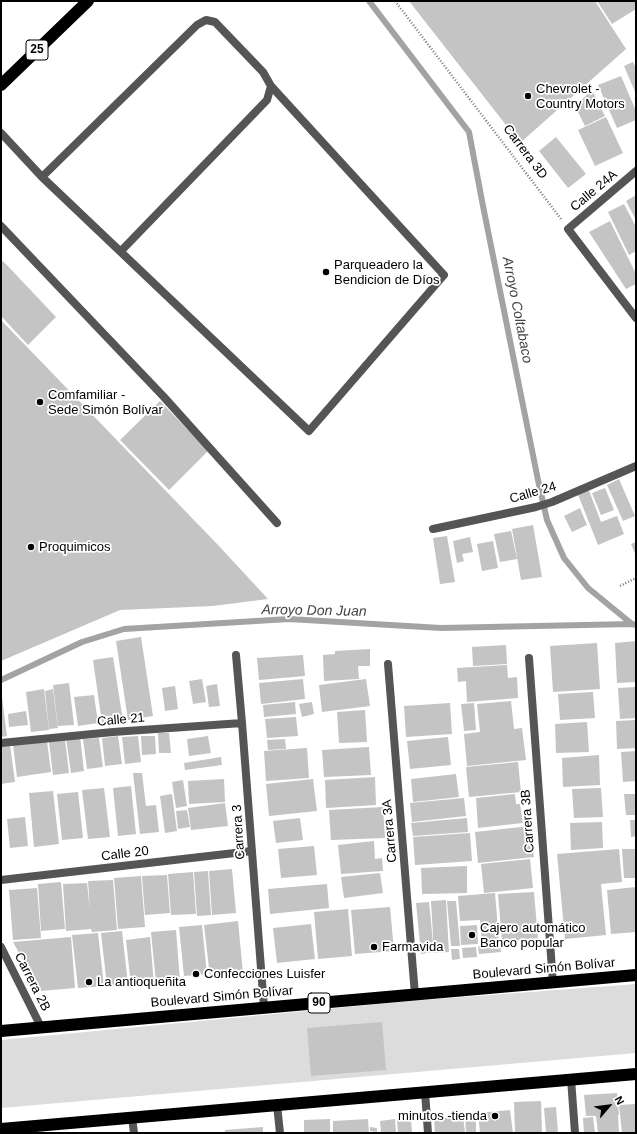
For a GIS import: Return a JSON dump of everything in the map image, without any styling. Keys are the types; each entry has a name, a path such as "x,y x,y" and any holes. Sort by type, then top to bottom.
{"highway":[{"name":"25","path":"1,85 88,1"},
{"name":"Boulevard Simón Bolívar","path":"1,1031 636,975"},
{"path":"1,1129 636,1074"}],"street":[{"path":"1,134 42,177 309,431 444,275 270,86 263,72 215,22 206,20 197,24 42,177"},
{"path":"121,252 267,100 270,86"},
{"name":"Calle 24A","path":"568,229 636,171"},
{"path":"1,226 163,396 277,523"},
{"path":"568,229 636,318"},
{"name":"Calle 24","path":"433,529 536,507 552,502 636,466"},
{"name":"Carrera 3","path":"236,654 264,1008"},
{"name":"Carrera 3B","path":"528,658 553,983"},
{"name":"Carrera 3A","path":"388,664 415,995"},
{"name":"Calle 21","path":"1,743 113,732 242,723"},
{"name":"Calle 20","path":"1,880 252,851"},
{"name":"Carrera 2B","path":"1,947 41,1027"},
{"path":"571,1079 575,1133"},
{"path":"425,1092 428,1133"},
{"path":"278,1105 280,1133"},
{"path":"132,1118 134,1133"}],"path":[{"name":"Carrera 3D","path":"395,1 568,229"},
{"path":"620,586 636,578"}],"shaded area":[{"path":"636,984 636,1053 1,1108 1,1040 411,1001"}],"building":[{"name":"Chevrolet - Country Motors","path":"409,1 595,1 626,49 520,143"},
{"path":"597,1 636,1 636,9 612,24"},
{"path":"633,62 636,68 636,94 624,66"},
{"path":"621,76 636,111 636,120 617,128 598,85"},
{"path":"592,90 605,116 585,126 575,106"},
{"path":"606,117 623,153 595,166 578,130"},
{"path":"556,137 586,174 568,188 539,151"},
{"path":"636,195 636,220 626,201"},
{"path":"624,204 636,227 636,251 629,255 608,212"},
{"path":"610,221 636,274 636,284 626,289 589,232"},
{"path":"3,261 56,317 28,345 1,316 1,263"},
{"name":"Comfamiliar - Sede Simón Bolívar","path":"1,320 219,546 268,599 213,606 120,610 1,661"},
{"path":"160,401 208,451 169,490 120,440"},
{"path":"619,479 635,516 623,521 607,485"},
{"path":"588,488 601,522 617,516 624,534 598,545 577,492"},
{"path":"605,488 614,510 601,515 592,493"},
{"path":"580,508 587,525 572,532 564,516"},
{"path":"533,525 542,577 521,580 512,529"},
{"path":"511,531 517,559 500,562 494,534"},
{"path":"447,536 455,582 440,584 433,538"},
{"path":"470,537 473,552 462,554 464,561 457,563 453,541"},
{"path":"493,541 498,568 482,571 477,544"},
{"path":"636,542 636,556 631,544"},
{"path":"141,637 153,716 128,720 116,641"},
{"path":"636,641 636,682 617,683 615,643"},
{"path":"597,643 600,689 553,692 550,646"},
{"path":"506,645 507,664 473,666 472,647"},
{"path":"370,649 370,666 358,666 359,679 324,681 323,655 335,654 335,651"},
{"path":"303,655 305,676 259,680 257,658"},
{"path":"113,657 123,721 102,723 93,660"},
{"path":"507,665 508,678 517,677 518,698 467,702 466,681 458,682 457,668"},
{"path":"202,679 206,702 193,704 189,681"},
{"path":"303,679 305,699 261,704 259,683"},
{"path":"366,679 370,706 322,712 319,685"},
{"path":"69,683 74,725 58,726 53,685"},
{"path":"217,684 220,706 209,707 206,686"},
{"path":"175,686 178,709 165,711 162,688"},
{"path":"636,687 636,718 620,719 618,688"},
{"path":"44,689 49,730 31,732 26,692"},
{"path":"53,689 58,728 49,729 45,691"},
{"path":"593,692 595,718 560,720 558,694"},
{"path":"94,695 98,723 78,726 74,697"},
{"path":"1,697 7,736 1,737"},
{"path":"511,701 514,729 522,728 526,760 467,766 464,734 480,732 477,704"},
{"path":"295,702 296,714 264,717 263,705"},
{"path":"312,702 314,714 302,717 299,704"},
{"path":"450,703 452,734 406,737 404,706"},
{"path":"474,703 476,730 464,731 461,704"},
{"path":"365,710 367,742 339,743 337,712"},
{"path":"26,711 28,725 9,727 8,714"},
{"path":"296,717 298,736 267,738 265,719"},
{"path":"636,720 636,748 617,749 616,721"},
{"path":"587,722 589,752 556,753 555,724"},
{"path":"158,733 169,733 171,753 159,753"},
{"path":"80,736 84,771 71,773 66,738"},
{"path":"118,736 122,764 105,766 102,738"},
{"path":"138,736 141,762 125,764 122,737"},
{"path":"141,736 155,736 156,754 142,755"},
{"path":"208,736 211,753 189,756 187,739"},
{"path":"448,737 451,765 410,769 407,741"},
{"path":"99,738 103,767 87,769 83,739"},
{"path":"285,739 286,749 268,750 267,740"},
{"path":"65,740 69,773 53,775 49,742"},
{"path":"47,741 51,772 17,777 13,745"},
{"path":"10,745 15,782 1,784 1,746"},
{"path":"369,747 371,775 324,777 322,750"},
{"path":"307,748 309,778 266,781 264,751"},
{"path":"636,751 636,781 623,782 621,752"},
{"path":"599,755 600,785 563,787 562,758"},
{"path":"221,757 222,765 185,770 184,763"},
{"path":"518,762 521,792 469,797 466,767"},
{"path":"133,773 142,773 146,806 156,805 159,832 140,834"},
{"path":"456,774 459,797 413,802 411,779"},
{"path":"375,777 376,805 326,808 325,780"},
{"path":"224,779 225,802 189,804 188,781"},
{"path":"313,779 317,811 269,816 266,784"},
{"path":"183,780 187,806 176,808 172,782"},
{"path":"131,786 136,834 118,836 113,788"},
{"path":"104,788 110,837 88,839 82,790"},
{"path":"601,788 603,817 574,818 572,789"},
{"path":"53,791 59,844 34,847 29,793"},
{"path":"78,792 83,838 62,840 57,794"},
{"path":"172,794 177,831 165,833 160,796"},
{"path":"515,794 516,804 520,804 523,823 478,828 476,798"},
{"path":"624,794 636,794 636,815 626,815"},
{"path":"464,798 466,816 412,822 410,803"},
{"path":"225,803 228,826 191,830 188,808"},
{"path":"383,807 385,838 331,840 329,810"},
{"path":"187,810 190,827 178,829 176,811"},
{"path":"25,817 28,846 10,848 7,819"},
{"path":"300,818 303,840 276,843 273,821"},
{"path":"467,818 468,832 413,836 411,823"},
{"path":"630,820 636,820 636,836 631,837"},
{"path":"602,822 603,848 571,850 570,823"},
{"path":"530,826 534,857 478,863 475,832"},
{"path":"470,833 472,861 415,865 413,837"},
{"path":"374,841 375,859 382,858 383,871 341,874 338,845"},
{"path":"314,846 317,875 281,878 278,849"},
{"path":"619,849 622,882 601,884 606,935 565,939 557,854"},
{"path":"622,849 636,849 636,878 624,878"},
{"path":"530,859 533,888 484,893 481,864"},
{"path":"467,866 467,893 422,894 421,868"},
{"path":"232,869 236,913 212,915 209,871"},
{"path":"208,871 211,915 197,916 194,872"},
{"path":"193,872 196,914 171,915 168,874"},
{"path":"380,873 383,893 344,898 341,877"},
{"path":"167,875 170,913 145,915 142,876"},
{"path":"141,876 145,927 118,929 114,878"},
{"path":"113,880 117,930 92,932 91,929 66,931 63,884 87,883 90,910 88,881"},
{"path":"61,882 65,929 41,931 38,884"},
{"path":"327,884 329,908 270,914 268,889"},
{"path":"636,887 636,932 611,934 607,890"},
{"path":"37,888 41,938 13,940 9,890"},
{"path":"534,892 538,939 502,941 498,894"},
{"path":"495,893 499,941 482,943 480,920 460,921 458,896"},
{"path":"446,900 449,952 434,953 431,901"},
{"path":"447,901 456,901 460,946 451,946"},
{"path":"429,902 434,952 421,954 416,903"},
{"path":"390,907 394,951 355,954 351,910"},
{"path":"348,909 352,956 318,959 314,912"},
{"path":"238,921 243,973 210,977 204,925"},
{"path":"311,924 315,959 277,963 273,928"},
{"path":"202,925 207,974 184,976 179,927"},
{"path":"477,925 478,944 461,945 460,926"},
{"path":"176,930 180,981 156,983 151,932"},
{"path":"122,931 128,984 107,986 101,933"},
{"path":"98,933 104,986 78,988 72,935"},
{"path":"71,937 75,988 40,991 13,942"},
{"path":"150,937 154,984 131,986 126,940"},
{"path":"500,945 501,952 479,954 478,946"},
{"path":"476,947 477,957 463,958 462,948"},
{"path":"451,949 459,949 460,959 452,960"},
{"path":"382,1022 386,1070 311,1076 307,1028"},
{"path":"617,1093 619,1133 598,1133 596,1116 586,1116 584,1095"},
{"path":"541,1101 542,1133 515,1133 514,1102"},
{"path":"636,1104 636,1133 622,1133 619,1105"},
{"path":"556,1107 558,1133 546,1133 544,1108"},
{"path":"510,1110 513,1133 480,1133 478,1113"},
{"path":"476,1114 476,1133 466,1133 465,1115"},
{"path":"463,1116 465,1133 435,1133 434,1119"},
{"path":"593,1117 595,1133 584,1133 583,1118"},
{"path":"330,1119 330,1133 304,1133 304,1120"},
{"path":"368,1119 369,1133 333,1133 333,1121"},
{"path":"395,1119 396,1133 381,1133 380,1121"},
{"path":"411,1119 412,1133 398,1133 397,1120"},
{"path":"263,1127 263,1133 225,1133 225,1130"},
{"path":"370,1127 377,1128 377,1132 370,1131"}],"waterway":[{"name":"Arroyo Coltabaco","path":"369,1 469,132 547,520 564,558 588,588 632,624"},
{"name":"Arroyo Don Juan","path":"1,680 82,642 124,629 289,619 441,628 636,625"}],"place":[{"name":"Chevrolet - Country Motors","path":"528,96"},
{"name":"Parqueadero la Bendicion de Díos","path":"326,272"},
{"name":"Comfamiliar - Sede Simón Bolívar","path":"40,402"},
{"name":"Proquimicos","path":"31,547"},
{"name":"Cajero automático Banco popular","path":"472,935"},
{"name":"Farmavida","path":"374,947"},
{"name":"Confecciones Luisfer","path":"196,974"},
{"name":"La antioqueñita","path":"89,982"},
{"name":"minutos -tienda","path":"495,1116"}]}
